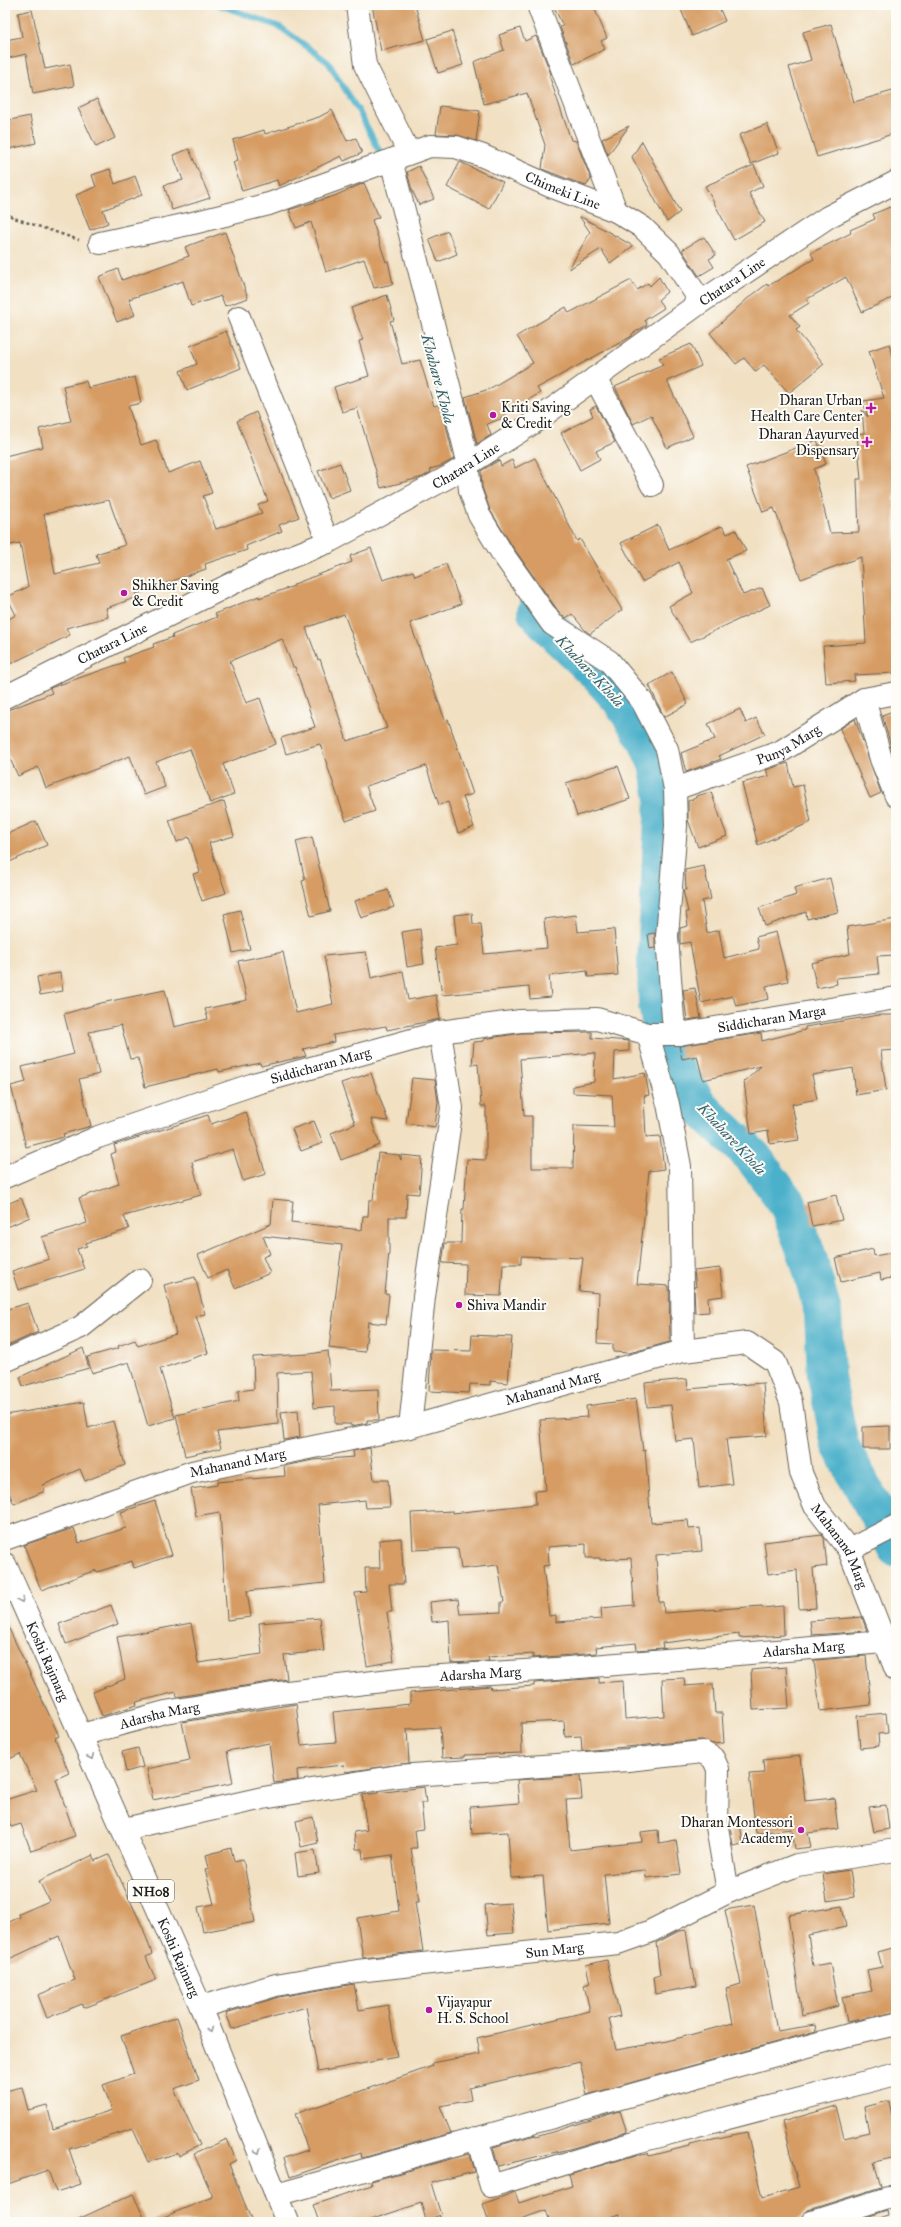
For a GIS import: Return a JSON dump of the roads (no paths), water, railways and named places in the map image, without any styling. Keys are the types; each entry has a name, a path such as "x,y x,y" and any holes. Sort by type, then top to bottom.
{"street":[{"path":"357,5 365,65 445,368 459,471 470,490 479,515 502,553 552,624 609,661 642,701 667,749 675,789 676,826 667,936 674,1034"},
{"path":"538,5 616,211"},
{"name":"Chimeki Line","path":"100,242 193,223 269,204 430,146 456,148 483,156 550,186 616,211 642,227 669,253 701,302"},
{"name":"Chatara Line","path":"5,697 263,568 328,542 459,471 530,425 701,302 828,217 896,182"},
{"path":"239,317 328,542"},
{"path":"595,378 652,485"},
{"name":"Punya Marg","path":"675,789 780,752 864,699 896,692"},
{"path":"864,699 881,759 896,796"},
{"name":"Siddicharan Marga","path":"648,1034 674,1034 896,998"},
{"name":"Siddicharan Marg","path":"5,1177 98,1137 257,1082 440,1032 520,1021 597,1019 648,1034"},
{"path":"410,1427 424,1297 452,1108 440,1032"},
{"path":"648,1034 668,1104 680,1166 683,1351"},
{"path":"5,1361 80,1327 140,1280"},
{"name":"Mahanand Marg","path":"5,1540 192,1472 410,1427 683,1351 747,1343 775,1362 791,1402 801,1473 815,1506 849,1550 896,1670"},
{"path":"849,1550 896,1526"},
{"name":"Koshi Rajmarg","path":"5,1564 124,1829 201,2006 287,2222"},
{"name":"Adarsha Marg","path":"81,1735 165,1712 279,1693 408,1678 556,1669 884,1642"},
{"path":"124,1829 263,1798 398,1776 628,1760 702,1752 713,1758 718,1769 718,1828 728,1892"},
{"name":"Sun Marg","path":"201,2006 276,1985 358,1971 618,1942 649,1932 728,1892 797,1865 896,1850"},
{"path":"276,2195 848,2035 896,2024"},
{"path":"477,2138 491,2186 640,2141 896,2074"},
{"path":"812,2222 888,2198"}],"waterway":[{"name":"Khahare Khola","path":"219,5 280,27 328,62 358,110 380,152 381,160"},
{"name":"Khahare Khola","path":"536,612 559,637 595,671 620,699 646,739 657,764 664,797 656,960 657,1005 666,1055 700,1107 753,1157 787,1203 808,1257 823,1313 826,1376 840,1445 896,1548"}],"place":[{"name":"Dharan Urban Health Care Center","path":"871,408"},
{"name":"Kriti Saving & Credit","path":"493,415"},
{"name":"Dharan Aayurved Dispensary","path":"867,442"},
{"name":"Shikher Saving & Credit","path":"124,593"},
{"name":"Shiva Mandir","path":"459,1305"},
{"name":"Dharan Montessori Academy","path":"801,1830"},
{"name":"Vijayapur H. S. School","path":"429,2010"}]}
